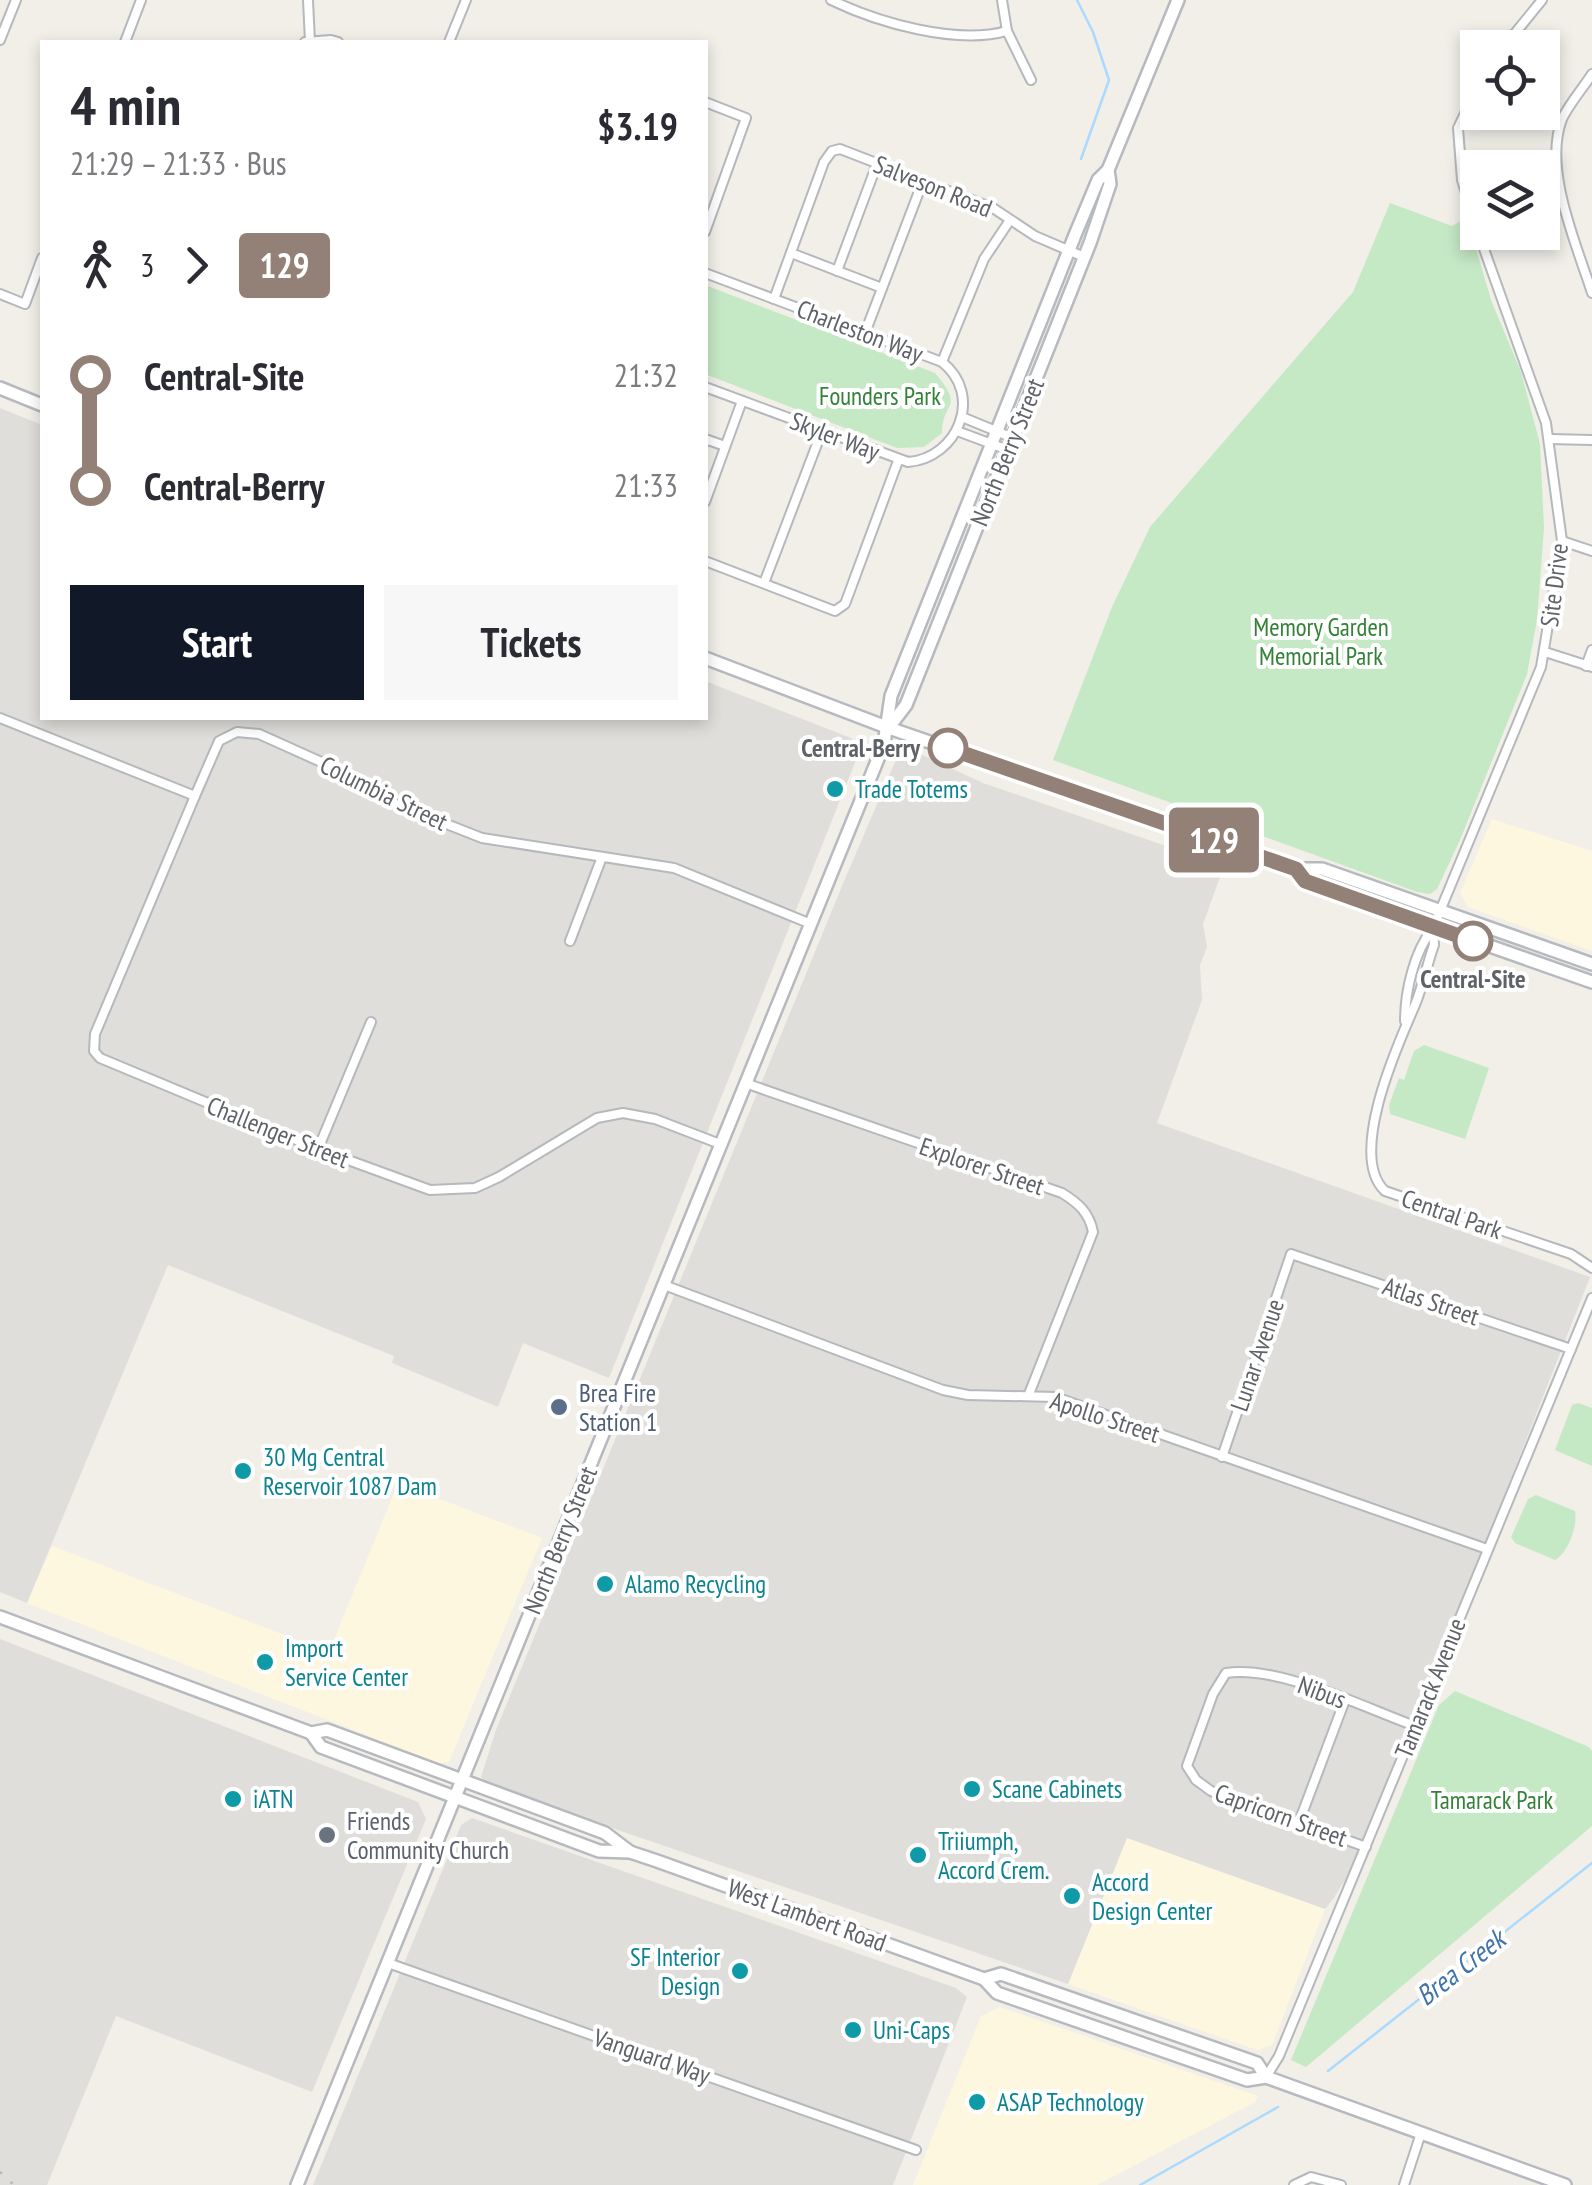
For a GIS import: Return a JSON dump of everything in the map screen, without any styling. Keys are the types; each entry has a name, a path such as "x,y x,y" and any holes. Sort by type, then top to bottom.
{"main road":[{"name":"North Berry Street","path":"297,2185 811,924 888,728 891,696 1098,180 1108,170 1178,0"},
{"name":"North Berry Street","path":"888,728 906,706 1084,257 1110,184 1108,170"},
{"path":"0,388 40,403"},
{"path":"708,659 888,728 1296,869 1322,869 1592,964"},
{"path":"1296,869 1305,881 1592,982"},
{"name":"West Lambert Road","path":"0,1616 311,1734 321,1747 454,1799 598,1851 630,1852"},
{"name":"West Lambert Road","path":"311,1734 327,1730 605,1833 630,1852 984,1979 997,1993 1247,2080 1266,2078 1565,2185"},
{"name":"West Lambert Road","path":"984,1979 1001,1974 1257,2064 1266,2078"}],"street":[{"path":"0,40 16,0"},
{"path":"126,40 142,0"},
{"path":"308,0 308,40"},
{"path":"451,40 466,0"},
{"path":"831,0 947,34 984,38 1007,31"},
{"path":"1002,0 1007,31 1031,80"},
{"path":"1518,30 1542,0"},
{"path":"1592,74 1563,118 1554,156 1571,229 1592,292"},
{"path":"708,103 746,118 708,224"},
{"name":"Site Drive","path":"1460,124 1460,154"},
{"name":"Salveson Road","path":"792,253 824,162 832,151 840,149 993,208 1034,236 1084,257"},
{"path":"836,270 877,164"},
{"path":"865,333 923,181"},
{"path":"942,362 984,259 1010,220"},
{"name":"Site Drive","path":"1375,1116 1405,1021 1405,1003 1422,942 1434,928 1545,652 1562,541 1550,439 1485,250"},
{"path":"774,299 792,253 882,288"},
{"path":"0,294 25,304 40,263"},
{"name":"Charleston Way","path":"708,274 942,362 961,389 962,418"},
{"name":"Skyler Way","path":"708,388 898,461 914,462 934,455 950,444 956,431"},
{"path":"708,494 742,401"},
{"path":"994,439 962,418 956,431 1010,444"},
{"path":"764,583 822,432"},
{"path":"1550,439 1592,440"},
{"path":"708,440 725,446"},
{"path":"708,562 835,611 845,604 898,461"},
{"path":"1562,541 1592,551"},
{"path":"1545,652 1589,666 1592,650"},
{"path":"0,718 195,796"},
{"name":"Columbia Street","path":"195,796 219,741 244,731 259,734 330,766 388,801 482,838 674,868 811,924"},
{"name":"Challenger Street","path":"195,796 95,1034 94,1051 107,1062 430,1190 469,1189 487,1183 597,1118 623,1113 655,1119 720,1144"},
{"path":"570,941 602,857"},
{"path":"318,1148 371,1022"},
{"name":"Explorer Street","path":"746,1083 1062,1193 1077,1203 1088,1216 1092,1232 1029,1394"},
{"name":"Central Park","path":"1375,1116 1373,1161 1377,1184 1386,1191 1570,1254 1592,1268"},
{"name":"Atlas Street","path":"1291,1254 1570,1349"},
{"name":"Lunar Avenue","path":"1222,1457 1291,1254"},
{"name":"Apollo Street","path":"664,1285 943,1390 968,1395 1055,1397 1487,1549"},
{"name":"Tamarack Avenue","path":"1266,2078 1279,2056 1592,1298"},
{"name":"Nibus","path":"1226,1674 1243,1670 1270,1674 1414,1726"},
{"name":"Capricorn Street","path":"1226,1674 1214,1694 1188,1766 1196,1780 1211,1791 1366,1847"},
{"path":"1299,1822 1345,1700"},
{"name":"Vanguard Way","path":"388,1963 916,2150"},
{"path":"1404,2185 1422,2134"},
{"path":"1294,2185 1311,2178 1341,2185"}],"shaded area":[{"path":"0,408 40,424 40,720 708,720 708,682 851,738 860,750 609,1378 523,1343 498,1407 392,1363 394,1356 168,1265 27,1603 0,1592"},
{"path":"914,751 983,783 1224,866 1203,924 1207,947 1200,965 1202,1000 1157,1123 1590,1277 1366,1847 1333,1899 1325,1909 1127,1838 1068,1984 489,1786 481,1777 496,1730 842,886 895,762"},
{"path":"1492,819 1592,851 1592,951 1468,907 1460,893"},
{"path":"398,1483 542,1538 449,1762 439,1763 27,1603 52,1546 329,1652"},
{"path":"0,1639 418,1802 426,1819 312,2092 116,2016 47,2185 0,2185"},
{"path":"472,1818 956,1988 967,1997 893,2185 313,2185 461,1825"},
{"path":"1127,1838 1325,1909 1272,2045 1257,2050 1068,1984"},
{"path":"1000,2007 1258,2096 1255,2102 1097,2185 913,2185 981,2016"}],"green space":[{"name":"Memory Garden Memorial Park","path":"1390,203 1452,226 1460,221 1460,250 1477,250 1491,300 1521,372 1540,444 1544,528 1537,620 1527,674 1460,840 1437,889 1430,894 1053,760 1112,607 1150,527 1353,292"},
{"name":"Founders Park","path":"708,286 935,373 951,400 942,433 924,447 897,448 708,375"},
{"path":"1424,1045 1489,1068 1465,1139 1390,1114 1389,1105 1399,1078 1404,1080 1414,1051"},
{"path":"1572,1405 1592,1408 1592,1466 1555,1450"},
{"path":"1536,1495 1575,1511 1571,1538 1555,1560 1515,1543 1511,1537 1528,1499"},
{"name":"Tamarack Park","path":"1455,1691 1589,1747 1592,1826 1306,2067 1291,2060 1439,1705"}],"waterway":[{"path":"1077,0 1109,80 1081,159"},
{"name":"Brea Creek","path":"1328,2071 1592,1863"},
{"name":"Brea Creek","path":"1140,2185 1278,2107"}],"railway":[{"path":"0,2172 14,2185"}],"bus line":[{"name":"129","path":"948,748 1296,869 1305,881 1473,941"}],"place":[{"name":"Central-Berry","path":"948,748"},
{"name":"Trade Totems","path":"835,789"},
{"name":"Central-Site","path":"1473,941"},
{"name":"Brea Fire Station 1","path":"559,1407"},
{"name":"30 Mg Central Reservoir 1087 Dam","path":"243,1471"},
{"name":"Alamo Recycling","path":"605,1584"},
{"name":"Import Service Center","path":"265,1662"},
{"name":"Scane Cabinets","path":"972,1789"},
{"name":"iATN","path":"233,1799"},
{"name":"Friends Community Church","path":"327,1835"},
{"name":"Triiumph, Accord Crem.","path":"918,1855"},
{"name":"Accord Design Center","path":"1072,1896"},
{"name":"SF Interior Design","path":"740,1971"},
{"name":"Uni-Caps","path":"853,2030"},
{"name":"ASAP Technology","path":"977,2102"}]}
